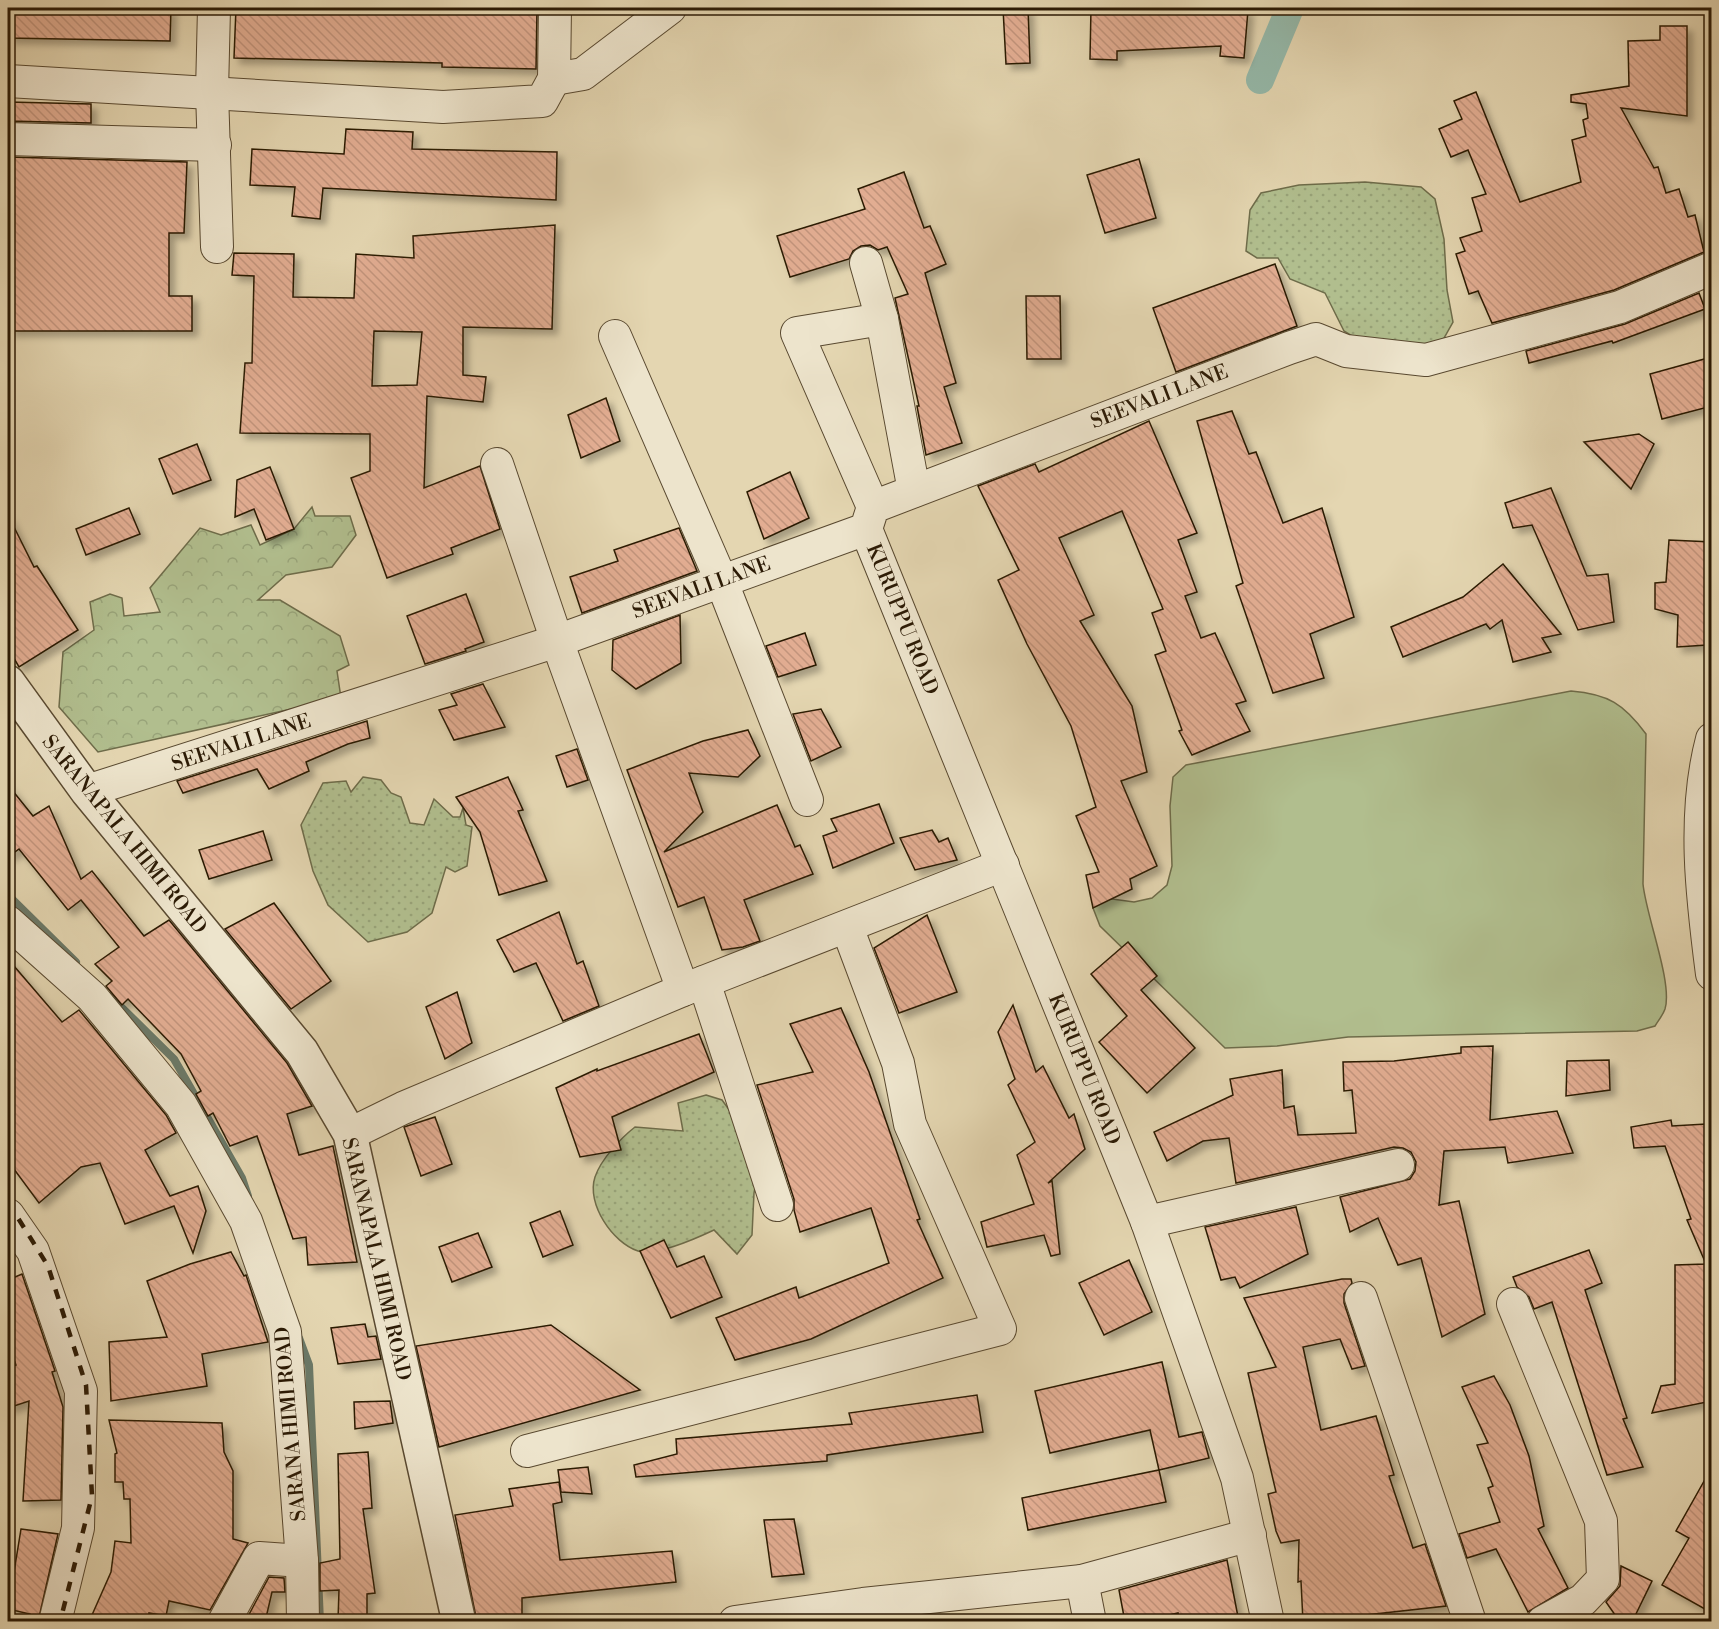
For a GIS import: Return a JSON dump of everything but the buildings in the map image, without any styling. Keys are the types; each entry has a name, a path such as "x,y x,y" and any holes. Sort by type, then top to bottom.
{"street":[{"path":"214,8 212,92 217,248"},
{"path":"8,81 443,107 542,101 554,79 555,8"},
{"path":"554,79 583,74 670,8"},
{"path":"8,140 215,145"},
{"path":"866,263 882,319 914,491"},
{"name":"SEEVALI LANE","path":"87,791 557,641 721,579 869,518 914,491 1293,346 1317,339 1346,351 1426,360 1620,307 1712,268"},
{"name":"KURUPPU ROAD","path":"882,319 796,333 1004,865 1147,1222 1237,1478 1268,1622"},
{"path":"615,336 721,579 807,800"},
{"path":"497,464 557,641 694,986 777,1204"},
{"name":"SARANAPALA HIMI ROAD","path":"8,682 87,791 302,1052 350,1134 459,1622"},
{"path":"1712,739 1704,770 1701,890 1712,974"},
{"path":"350,1134 403,1108 694,986 1004,865"},
{"name":"SARANA HIMI ROAD","path":"8,922 92,997 181,1105 246,1221 285,1332 302,1561 303,1622"},
{"path":"527,1451 1000,1329 910,1124 898,1062 847,927"},
{"path":"1147,1222 1398,1165"},
{"path":"8,1215 33,1251 81,1391 78,1527 55,1622"},
{"path":"1361,1298 1470,1622"},
{"path":"1513,1304 1601,1521 1603,1579 1583,1600 1543,1622"},
{"path":"735,1622 771,1620 863,1604 1082,1581 1250,1535"},
{"path":"224,1622 259,1558 302,1561"},
{"path":"1082,1581 1090,1622"}],"green space":[{"path":"1365,182 1421,187 1435,199 1444,239 1447,290 1453,322 1435,354 1387,358 1344,331 1325,293 1290,279 1278,258 1257,258 1246,251 1250,210 1261,193 1299,185"},
{"path":"312,507 315,516 350,516 356,535 332,567 286,575 258,600 280,600 340,636 349,665 337,671 341,698 98,752 59,707 63,652 94,630 90,602 110,594 122,598 124,616 160,612 150,588 200,528 221,535 251,525 260,545 294,529"},
{"path":"1571,691 1584,692 1614,702 1630,715 1646,734 1643,884 1662,966 1666,997 1665,1009 1655,1026 1637,1031 1348,1037 1277,1046 1225,1048 1100,926 1093,908 1105,898 1134,902 1152,898 1167,885 1172,866 1170,806 1173,777 1186,765"},
{"path":"363,777 381,780 391,793 401,797 410,823 424,825 434,799 453,817 460,817 463,808 466,825 472,827 467,866 455,872 446,867 432,913 407,932 368,942 328,905 313,871 301,825 323,783 346,781 351,792"},
{"path":"706,1095 722,1100 761,1154 754,1193 752,1235 737,1254 714,1230 655,1251 638,1251 629,1247 611,1231 598,1210 593,1188 598,1170 612,1149 635,1127 683,1131 678,1103"}],"waterway":[{"path":"1260,80 1290,8"},
{"path":"8,895 76,962"},
{"path":"110,996 174,1059 242,1178 248,1196"},
{"path":"299,1338 309,1365 320,1622"}],"railway":[{"path":"8,1202 48,1266 86,1385 92,1496 60,1622"}]}
